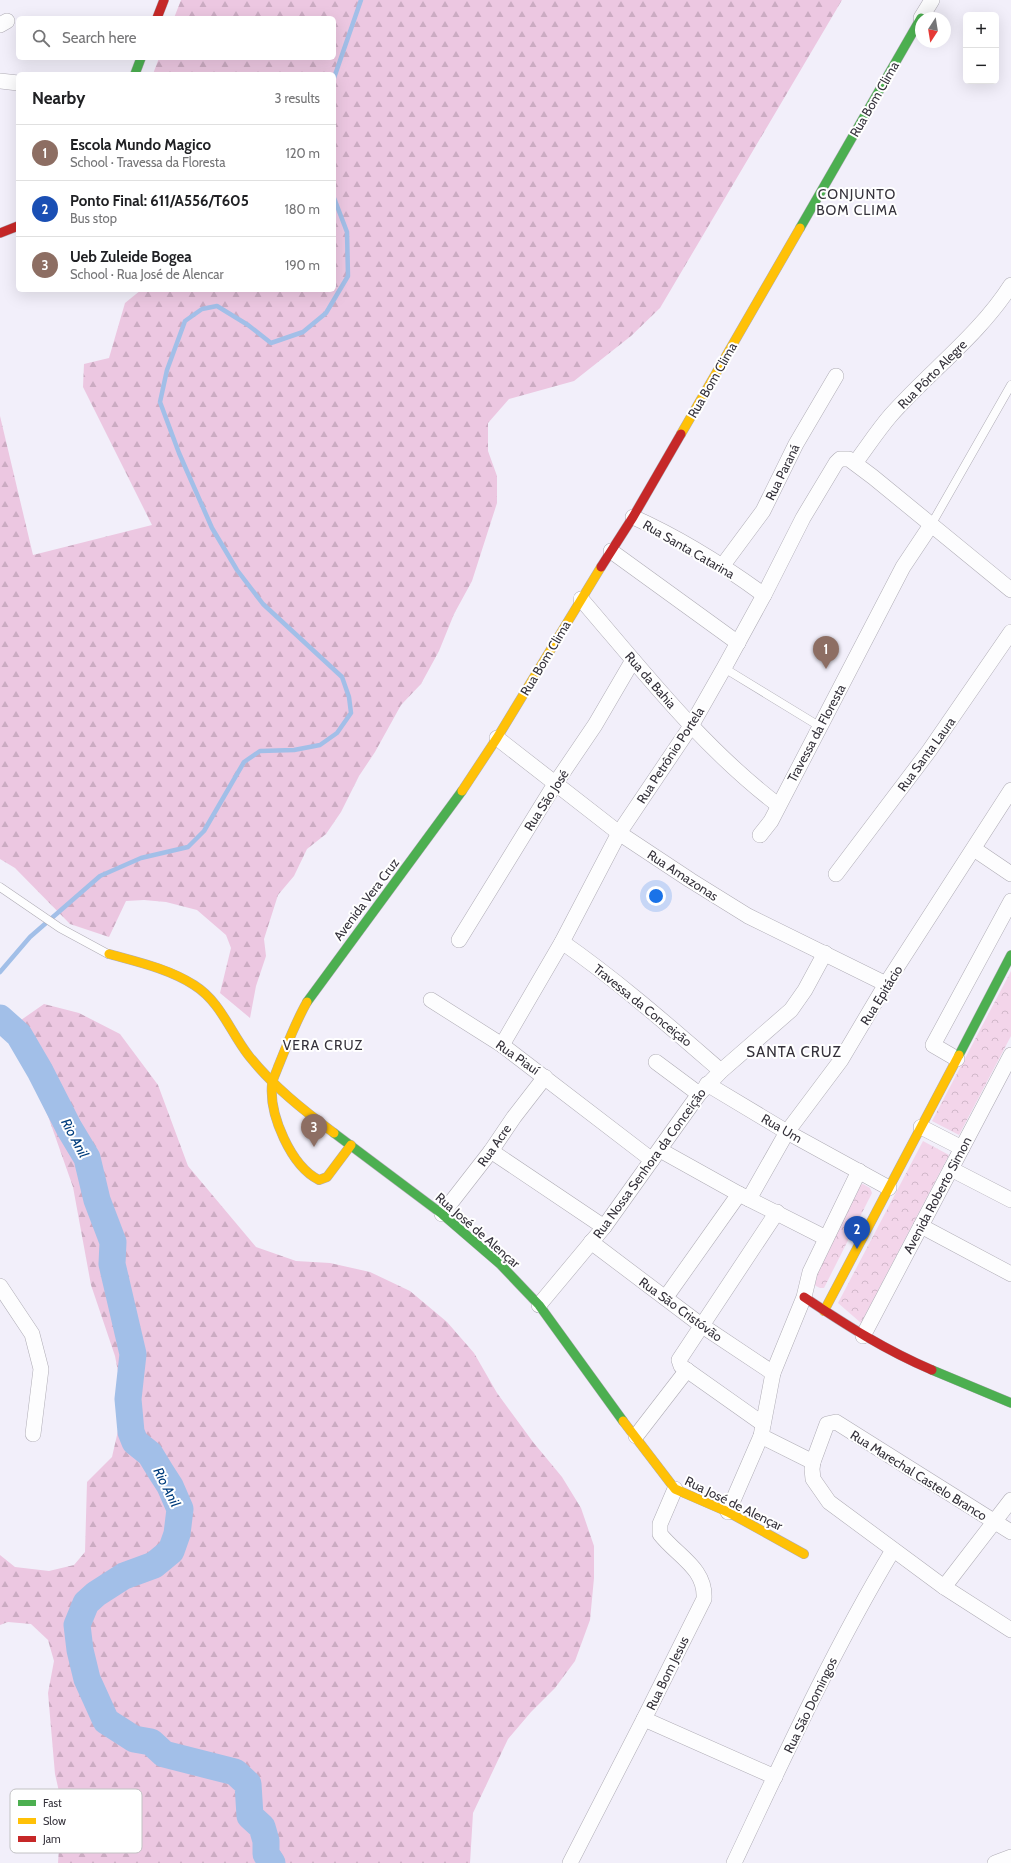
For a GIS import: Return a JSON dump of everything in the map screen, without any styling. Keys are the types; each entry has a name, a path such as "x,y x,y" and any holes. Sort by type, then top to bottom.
{"street":[{"path":"158,16 164,0"},
{"name":"Rua Bom Clima","path":"925,12 932,0"},
{"name":"Rua Bom Clima","path":"497,738 581,599 633,517 915,28"},
{"path":"136,72 140,60"},
{"path":"0,81 16,83"},
{"path":"0,233 16,227"},
{"name":"Rua Pôrto Alegre","path":"854,463 891,416 992,312 1011,285"},
{"name":"Rua Paraná","path":"723,565 763,511 796,444 836,376"},
{"name":"Rua Petrônio Portela","path":"496,1042 562,942 618,833 691,726 764,596 803,518 836,463 845,458 854,463"},
{"path":"854,463 892,492 1011,590"},
{"name":"Rua Santa Catarina","path":"633,517 655,527 723,565 764,596"},
{"name":"Travessa da Floresta","path":"760,835 771,821 819,726 903,567 931,525"},
{"path":"611,551 738,643"},
{"name":"Rua da Bahia","path":"581,599 691,726 752,786 778,805"},
{"name":"Rua Santa Laura","path":"836,874 929,751 1011,632"},
{"name":"Rua São José","path":"459,940 555,784 595,725 633,660"},
{"name":"Rua Amazonas","path":"497,738 618,833 748,916 886,984"},
{"name":"Avenida Vera Cruz","path":"272,1084 295,1022 306,1001 465,787 497,738"},
{"name":"Rua Epitácio","path":"666,1297 744,1196 787,1132 841,1060 886,984 1011,790"},
{"path":"974,849 1011,874"},
{"path":"957,1059 933,1044 1011,901"},
{"name":"Travessa da Conceição","path":"562,942 602,970 637,998 721,1071"},
{"name":"Rua Nossa Senhora da Conceição","path":"540,1305 604,1227 703,1089 721,1071 791,1010 805,990 825,953"},
{"name":"Rua José de Alençar","path":"109,954 164,970 194,985 213,1000 248,1055 272,1084 312,1117 442,1214 500,1264 540,1305 675,1489 728,1512 804,1554"},
{"path":"824,1311 1010,957"},
{"path":"970,977 993,990"},
{"path":"431,1000 496,1042"},
{"name":"Rua Piauí","path":"496,1042 656,1155 777,1212 826,1238"},
{"name":"Avenida Roberto Simon","path":"863,1336 1011,1054"},
{"name":"Rua Um","path":"656,1062 703,1089 787,1132 889,1188"},
{"name":"Rua Acre","path":"442,1214 491,1151 514,1117 545,1077"},
{"path":"272,1084 279,1125 288,1147 302,1166 314,1178 319,1180 327,1176 351,1145"},
{"path":"921,1127 962,1148"},
{"path":"491,1151 604,1227"},
{"path":"951,1169 1009,1195"},
{"path":"728,1512 762,1430 772,1373 804,1297 810,1272 859,1171"},
{"path":"777,1212 701,1324 679,1358 679,1363 762,1430 813,1462 814,1479 829,1502 944,1587 1011,1630"},
{"path":"921,1226 1011,1274"},
{"name":"Rua São Cristóvão","path":"591,1242 701,1324 772,1373"},
{"path":"0,1286 32,1334 41,1369 33,1434"},
{"path":"804,1297 863,1336 931,1370 1011,1404"},
{"path":"636,1436 688,1370"},
{"name":"Rua Marechal Castelo Branco","path":"813,1462 827,1424 836,1422 1011,1532"},
{"name":"Rua Bom Jesus","path":"570,1863 704,1598 704,1588 697,1571 660,1534 660,1524 675,1489"},
{"path":"944,1587 1011,1500"},
{"name":"Rua São Domingos","path":"734,1863 837,1650 867,1592 893,1550"},
{"path":"644,1719 775,1777"},
{"path":"995,1863 1011,1857"}],"lane":[{"name":"Travessa da Floresta","path":"931,525 1011,385"},
{"path":"724,668 819,726"},
{"path":"0,887 60,928 109,954"}],"green space":[{"path":"181,0 842,0 660,308 631,336 574,381 509,399 488,423 488,451 497,476 497,503 472,581 454,614 439,651 421,684 401,705 375,752 359,776 341,812 326,834 307,849 294,876 278,895 264,939 266,956 256,986 250,1018 220,993 231,948 226,935 197,910 166,902 144,900 126,901 109,937 70,924 15,868 0,859 0,416 33,555 152,525 83,387 84,364 109,358 125,303 139,292 336,292 336,72 154,72 158,60 336,60 336,16 175,16"},
{"path":"1011,971 1011,1036 959,1135 932,1121"},
{"path":"44,1004 79,1013 120,1034 158,1085 188,1166 256,1247 296,1261 330,1263 370,1272 410,1291 447,1322 474,1353 497,1393 533,1442 562,1477 581,1508 594,1546 594,1578 590,1620 575,1661 555,1688 531,1712 508,1739 473,1813 470,1863 58,1863 59,1853 142,1853 142,1789 58,1789 55,1774 48,1693 54,1661 48,1640 31,1624 8,1622 0,1625 0,1555 15,1567 49,1571 74,1565 85,1552 87,1482 112,1457 120,1422 121,1387 115,1356 91,1285 73,1187 48,1116 16,1047 11,1027"},
{"path":"923,1141 949,1155 861,1323 838,1303"},
{"path":"863,1184 870,1188 872,1193 824,1288 820,1288 812,1284 858,1186"}],"waterway":[{"path":"336,72 361,0"},
{"path":"0,972 30,937 100,876 141,858 188,847 204,831 244,762 260,751 294,750 320,745 337,733 351,713 349,697 342,677 263,604 237,570 212,528 179,453 160,402 167,370 185,321 202,309 217,306 248,325 271,343 303,332 326,313 348,276 347,232 336,203"},
{"name":"Rio Anil","path":"0,1018 19,1035 40,1071 69,1128 87,1158 97,1200 113,1242 112,1264 133,1354 128,1399 131,1432 135,1442 150,1454 170,1486 180,1509 177,1534 171,1551 154,1565 124,1576 96,1594 86,1603 77,1625 80,1650 87,1679 106,1721 134,1739 151,1742 164,1754 235,1772 248,1784 250,1816 262,1827 266,1841 266,1854 272,1863"}],"traffic: fast":[{"path":"800,228 915,28"},
{"path":"136,72 140,60"},
{"path":"307,1002 462,791"},
{"path":"959,1055 1011,955"},
{"path":"334,1133 442,1214 500,1264 539,1305 623,1421"},
{"path":"932,1370 1011,1403"}],"traffic: slow":[{"path":"681,434 800,228"},
{"path":"462,791 497,738 601,567"},
{"path":"109,954 164,970 184,979 203,992 218,1009 242,1047 268,1078 289,1098 334,1133"},
{"path":"307,1002 291,1034 272,1082 272,1096 278,1124 291,1152 299,1163 319,1180 327,1177 351,1145"},
{"path":"824,1311 959,1055"},
{"path":"623,1421 675,1489 728,1512 804,1554"}],"traffic: jam":[{"path":"158,16 164,0"},
{"path":"0,233 16,227"},
{"path":"601,567 633,517 681,434"},
{"path":"804,1297 866,1336 898,1354 932,1370"}],"place":[{"name":"Escola Mundo Magico","path":"826,669"},
{"name":"Ueb Zuleide Bogea","path":"314,1147"},
{"name":"Ponto Final: 611/A556/T605","path":"857,1249"}],"district":[{"name":"CONJUNTO BOM CLIMA","path":"857,202"},
{"name":"VERA CRUZ","path":"323,1045"},
{"name":"SANTA CRUZ","path":"794,1052"}]}
